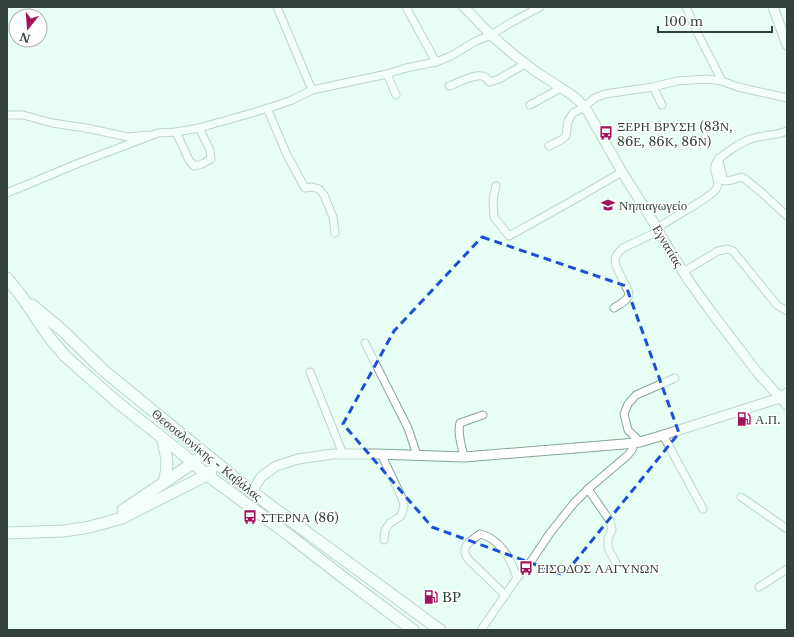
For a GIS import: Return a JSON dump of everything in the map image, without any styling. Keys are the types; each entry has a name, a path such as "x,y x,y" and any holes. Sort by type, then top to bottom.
{"main road":[{"name":"Θεσσαλονίκης - Καβάλας","path":"7,278 22,297 49,337 65,356 117,402 207,475 413,630"},
{"name":"Θεσσαλονίκης - Καβάλας","path":"22,297 62,330 103,370 252,492 440,630"},
{"path":"162,438 168,463 164,483"},
{"path":"7,527 83,522 109,517 121,512 193,463 204,453"},
{"path":"7,533 63,531 85,528 122,518 207,475 218,464"}],"street":[{"path":"277,7 312,90"},
{"name":"Εγνατίας","path":"464,7 491,35 525,64 572,95 584,107 683,272 757,372 785,399"},
{"path":"7,115 22,115 52,123 86,128 128,137 199,128 292,100 312,90 436,62 451,56 476,41 491,35 540,7"},
{"path":"686,7 722,81"},
{"path":"773,7 787,45"},
{"path":"407,9 436,62"},
{"path":"450,86 478,76 484,77 490,82 499,79 525,64"},
{"path":"387,74 396,95"},
{"path":"549,146 566,136 568,121 573,113 584,107 595,98 606,94 654,87 677,81 707,79 722,81 738,87 787,98"},
{"path":"654,87 662,105"},
{"path":"530,106 561,88"},
{"path":"267,108 287,155 305,188 312,187 319,189 324,195 333,217 335,233"},
{"path":"176,132 189,160 194,166 211,159 210,150 199,128"},
{"path":"721,181 714,172 714,167 719,158 727,152 750,139 787,132"},
{"path":"7,193 79,163 158,134"},
{"path":"496,186 493,200 494,217 509,236 622,172"},
{"path":"721,181 741,177 745,179 787,216"},
{"path":"614,308 629,296 616,266 615,258 623,248 658,230 697,204 713,193 721,181"},
{"path":"683,272 718,251 726,249 733,250 777,305 787,311"},
{"path":"365,343 408,428 416,455"},
{"path":"310,372 343,454"},
{"path":"637,442 628,430 624,414 628,404 636,395 675,378"},
{"path":"252,492 261,477 276,466 298,459 343,454 464,457 637,442 785,399"},
{"path":"464,457 458,427 460,423 483,415"},
{"path":"663,435 703,509"},
{"path":"481,630 504,595 574,503 628,455 637,442"},
{"path":"381,454 402,498 404,506 401,516 390,522 386,530 384,540"},
{"path":"588,489 610,522 612,530 608,538 608,548 616,563"},
{"path":"741,496 787,529"},
{"path":"504,595 468,559 464,552 465,547 480,534 487,536 501,546 514,567 517,578"},
{"path":"759,587 787,569"}],"highlighted area":[{"path":"482,237 626,286 679,433 564,575 432,527 343,424 394,331"}],"place":[{"name":"ΞΕΡΗ ΒΡΥΣΗ (83Ν, 86Ε, 86Κ, 86Ν)","path":"606,133"},
{"name":"Νηπιαγωγείο","path":"608,205"},
{"name":"Α.Π.","path":"744,419"},
{"name":"ΣΤΕΡΝΑ (86)","path":"250,517"},
{"name":"ΕΙΣΟΔΟΣ ΛΑΓΥΝΩΝ","path":"526,568"},
{"name":"BP","path":"431,597"}]}
